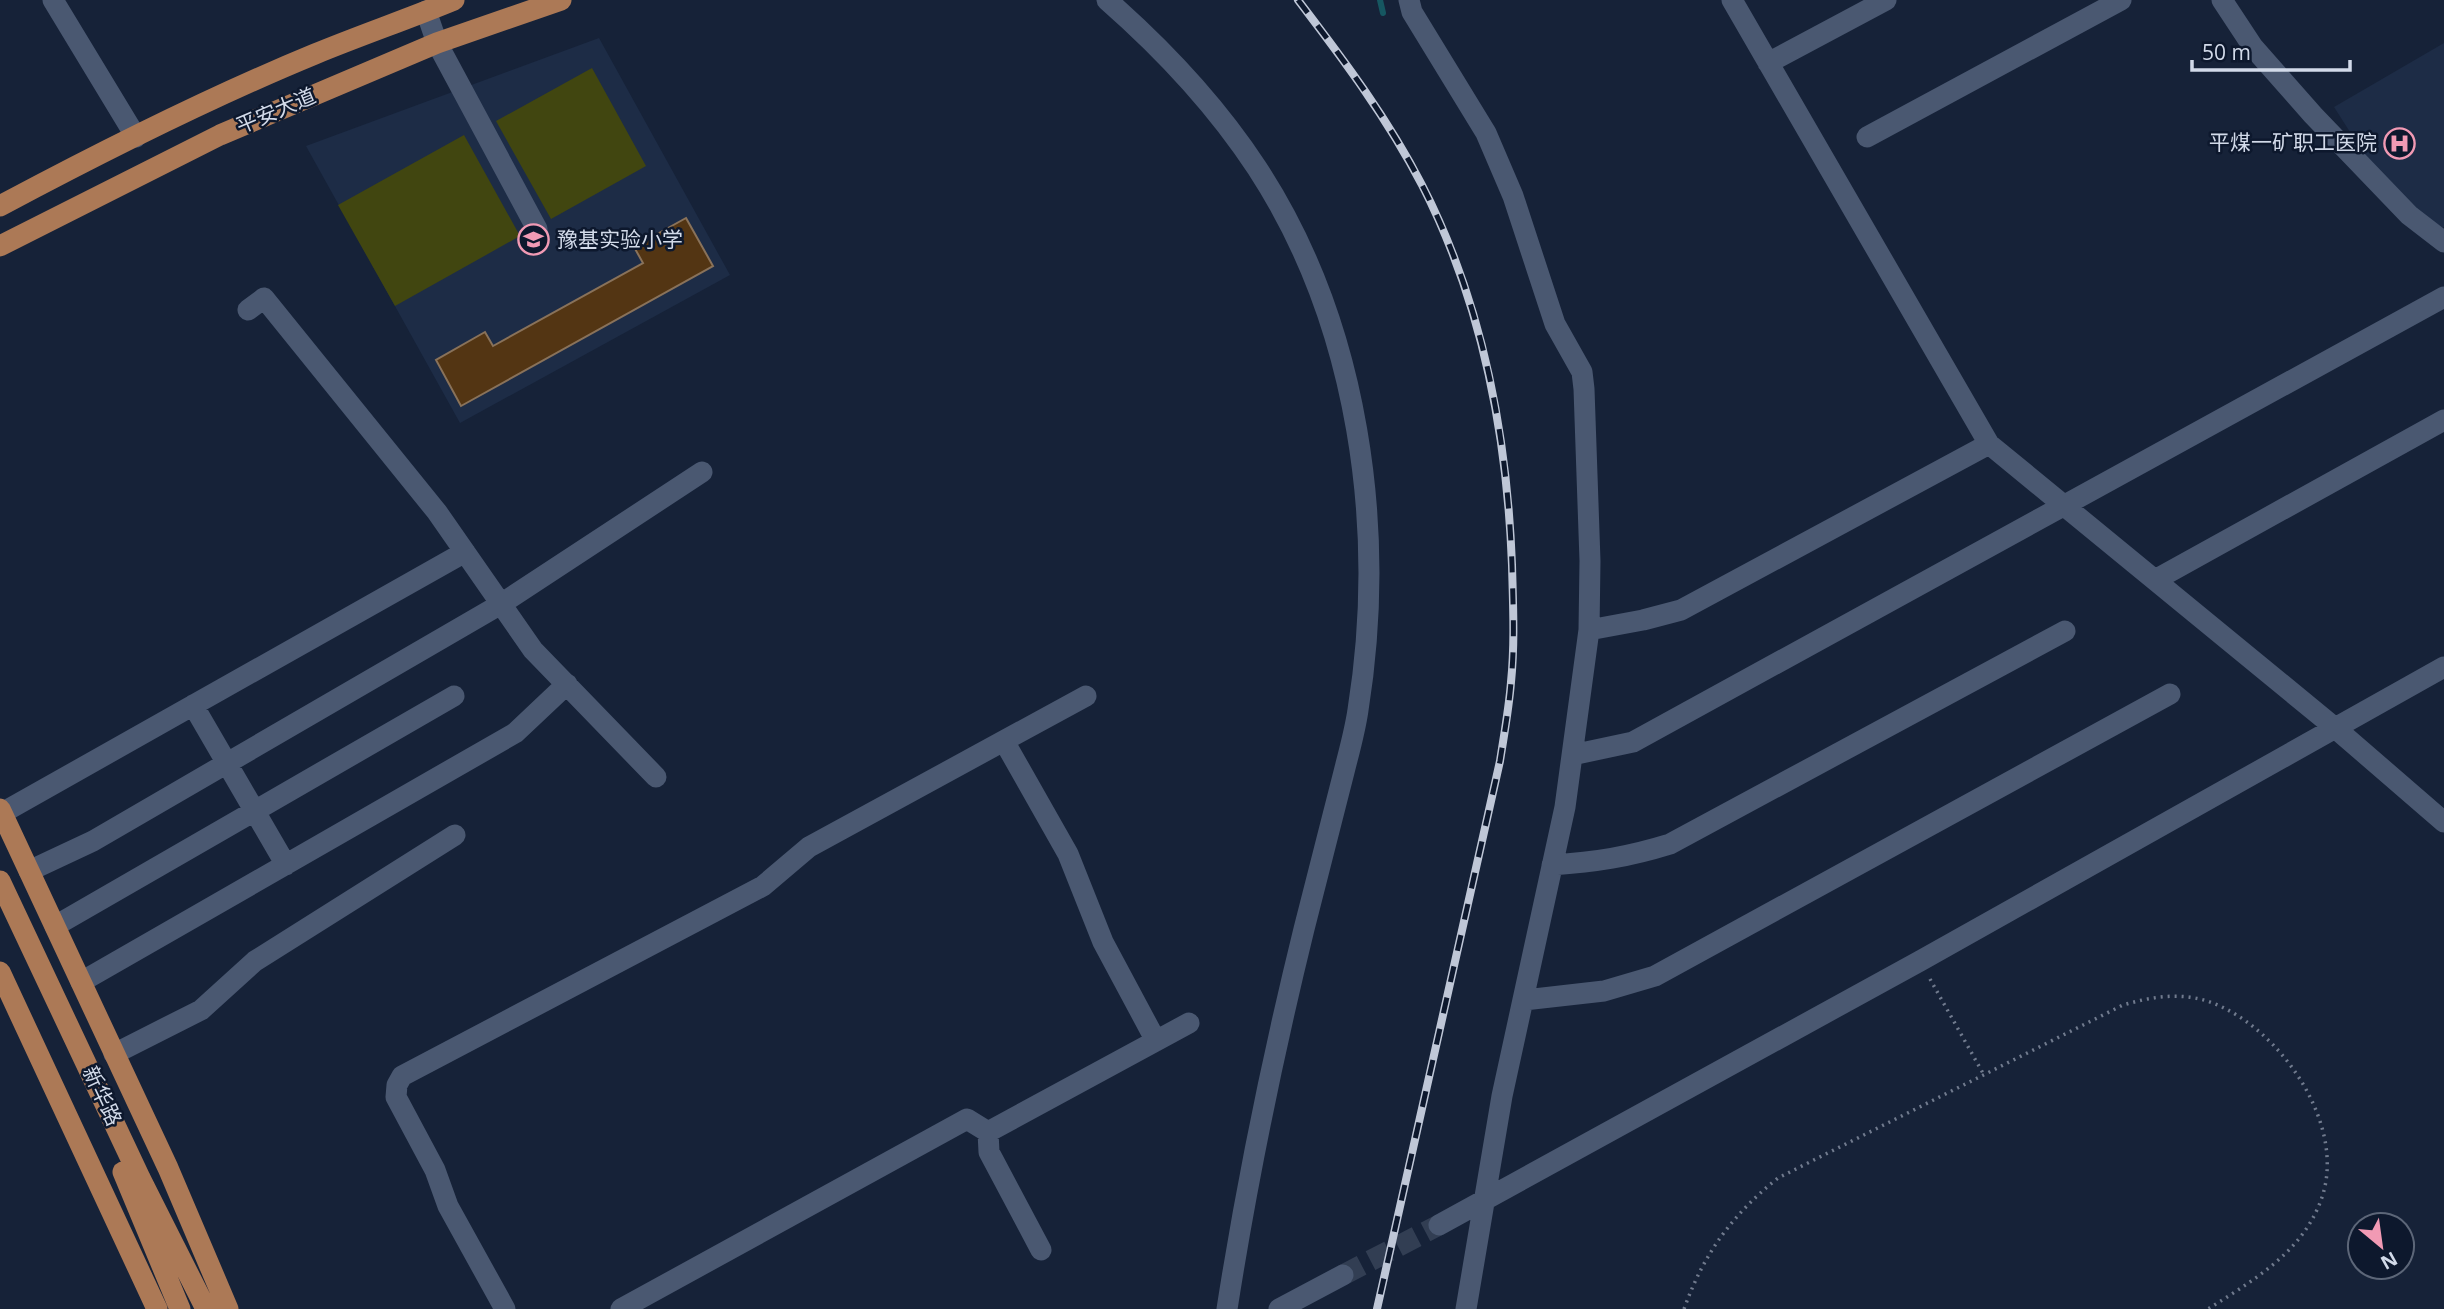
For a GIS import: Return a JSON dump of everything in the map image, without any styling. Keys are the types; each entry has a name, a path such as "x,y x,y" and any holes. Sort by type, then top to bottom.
{"main road":[{"name":"平安大道","path":"0,206 136,137 293,63 454,0"},
{"name":"平安大道","path":"0,246 220,135 437,43 562,0"},
{"path":"1,811 168,1168 228,1309"},
{"name":"新华路","path":"0,881 135,1181 180,1309"},
{"name":"新华路","path":"0,913 135,1181 206,1309"},
{"path":"0,972 157,1309"}],"street":[{"path":"53,0 136,137"},
{"path":"1107,0 1163,52 1208,100 1259,171 1283,214 1307,262 1335,338 1354,417 1363,471 1369,572 1366,637 1358,711 1278,1038 1227,1309"},
{"path":"1409,0 1412,12 1486,133 1513,196 1555,324 1581,372 1584,389 1590,561 1589,630 1565,807 1502,1096 1466,1309"},
{"path":"1732,0 1989,444 2442,817"},
{"path":"1768,63 1886,0"},
{"path":"1867,137 2121,0"},
{"path":"2222,0 2253,47 2313,115 2409,215 2444,242"},
{"path":"426,11 437,43 537,229"},
{"path":"248,310 264,298 437,512 533,650 656,777"},
{"path":"1572,755 1633,742 2444,298"},
{"path":"2155,580 2444,420"},
{"path":"1589,630 1643,621 1681,610 1989,444"},
{"path":"29,871 93,841 501,604 702,472"},
{"path":"1,811 464,552"},
{"path":"1552,864 1597,862 1631,856 1670,844 2065,631"},
{"path":"1439,1225 1920,961 2444,667"},
{"path":"81,982 515,733 567,684"},
{"path":"1524,1000 1604,991 1655,976 2170,694"},
{"path":"55,926 454,696"},
{"path":"505,1309 448,1206 435,1170 396,1097 397,1085 402,1076 764,886 809,847 1086,696"},
{"path":"193,705 286,865"},
{"path":"1004,741 1069,854 1103,942 1156,1041"},
{"path":"114,1054 201,1010 256,961 455,835"},
{"path":"988,1132 1189,1023"},
{"path":"621,1309 967,1119 988,1132"},
{"path":"988,1132 989,1152 1041,1250"},
{"path":"1279,1309 1343,1275"}],"path":[{"path":"1920,961 1984,1075"},
{"path":"1684,1309 1693,1283 1713,1245 1734,1218 1778,1178 2123,1005 2153,997 2179,996 2207,1001 2237,1016 2281,1052 2297,1072 2320,1124 2326,1154 2326,1179 2321,1201 2296,1243 2258,1277 2208,1309"}],"shaded area":[{"name":"豫基实验小学","path":"599,38 730,275 460,423 306,146"},
{"name":"平煤一矿职工医院","path":"2444,43 2444,227 2435,229 2380,179 2334,107"}],"green space":[{"path":"592,68 646,166 551,219 496,121"},
{"path":"464,135 520,236 395,306 338,205"}],"building":[{"path":"686,218 713,266 461,406 436,360 485,332 493,346 643,263 634,247"}],"waterway":[{"path":"1380,0 1383,13"}],"tunnel":[{"path":"1343,1275 1439,1225"}],"railway":[{"path":"1298,0 1395,137 1422,185 1461,276 1488,370 1497,419 1512,565 1513,653 1500,761 1377,1309"}],"place":[{"name":"平煤一矿职工医院","path":"2400,143"},
{"name":"豫基实验小学","path":"534,240"}]}
